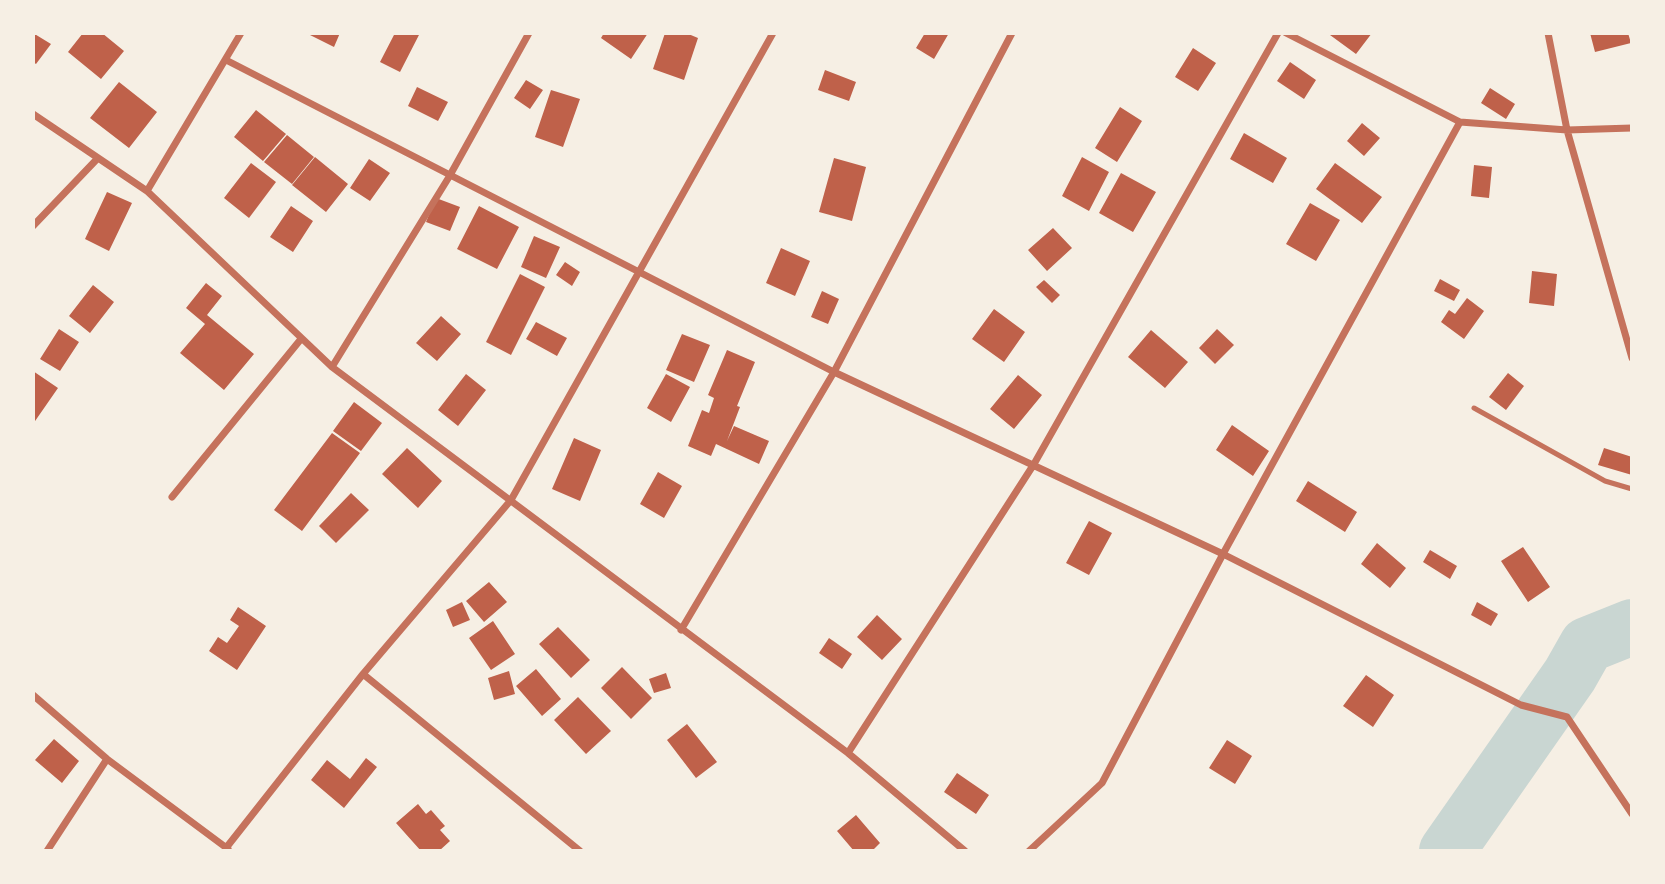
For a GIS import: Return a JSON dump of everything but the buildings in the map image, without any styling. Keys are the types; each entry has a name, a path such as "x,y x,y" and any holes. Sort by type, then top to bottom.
{"street":[{"path":"147,191 241,33"},
{"path":"332,367 449,177 529,33"},
{"path":"33,695 107,759 228,849 363,674 511,500 641,273 773,33"},
{"path":"681,630 834,372 1012,33"},
{"path":"848,753 1034,464 1278,33"},
{"path":"1286,33 1460,122 1567,130 1632,128"},
{"path":"1548,33 1567,130 1632,358"},
{"path":"226,60 449,177 834,372 1223,554 1521,705 1567,717 1632,814"},
{"path":"33,114 147,191 332,367 848,753 965,851"},
{"path":"1029,851 1102,783 1223,554 1460,122"},
{"path":"33,226 98,159"},
{"path":"172,497 301,339"},
{"path":"363,674 580,851"},
{"path":"47,851 107,759"}],"lane":[{"path":"1474,408 1605,481 1632,489"}],"waterway":[{"path":"1447,851 1570,675 1587,645 1632,627"}]}
